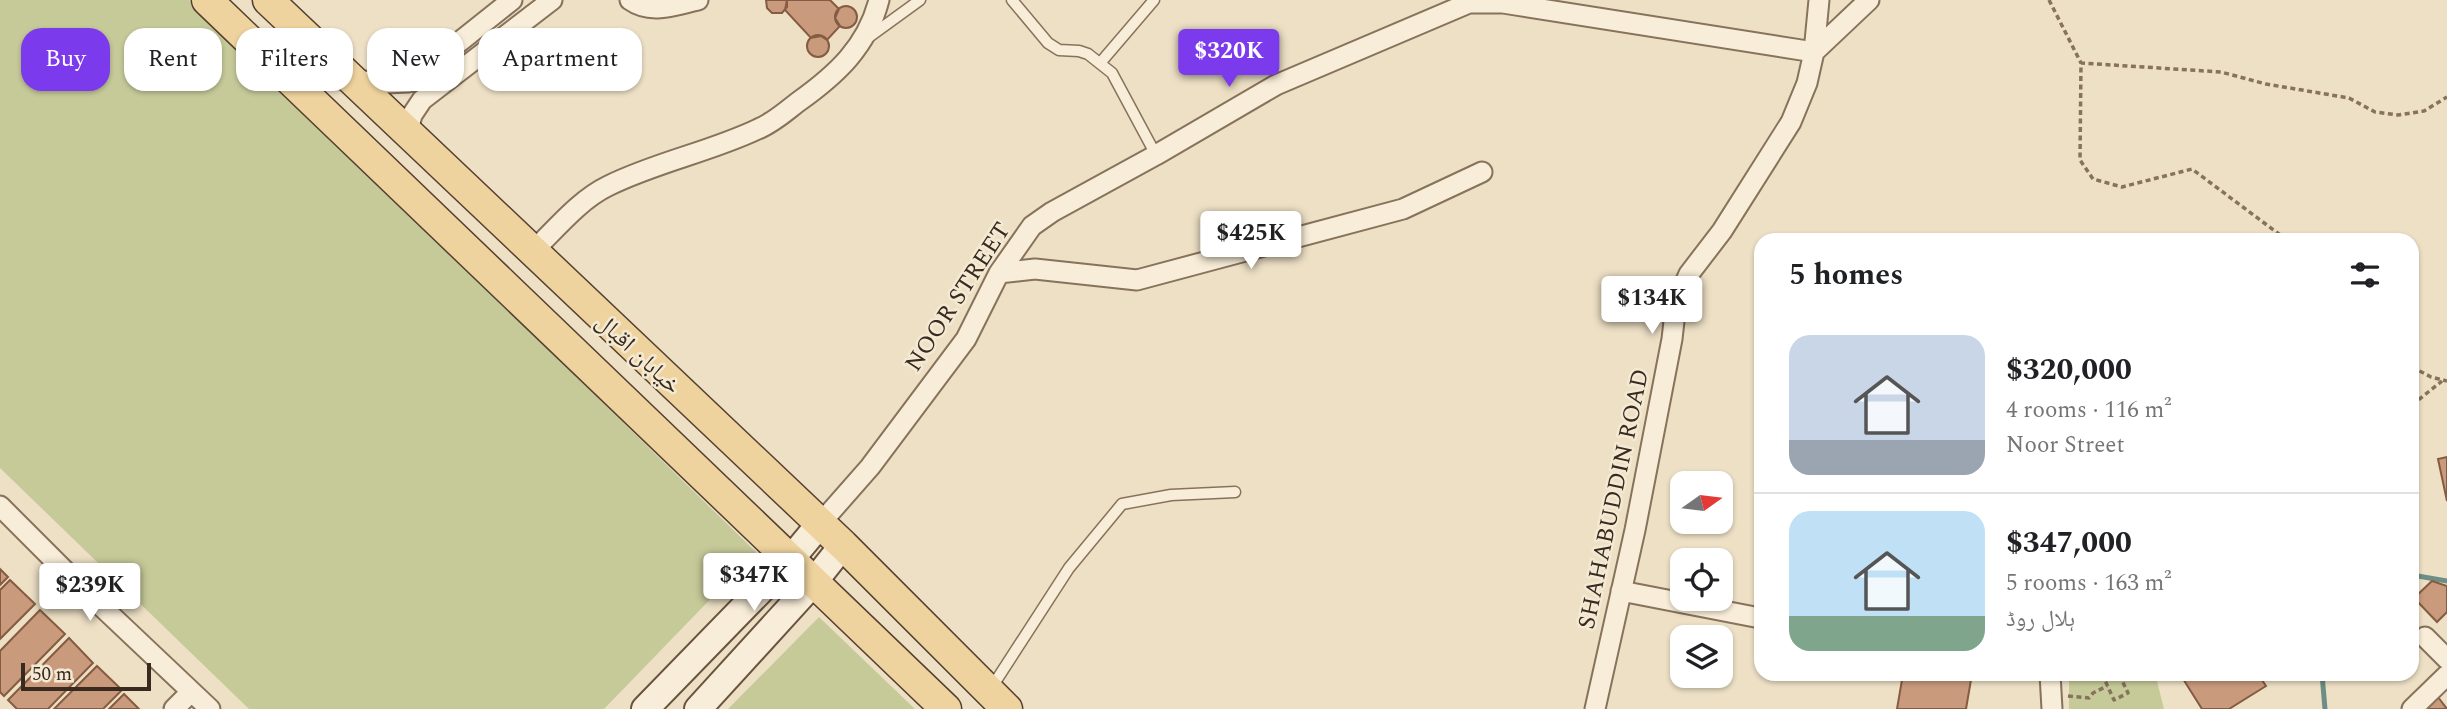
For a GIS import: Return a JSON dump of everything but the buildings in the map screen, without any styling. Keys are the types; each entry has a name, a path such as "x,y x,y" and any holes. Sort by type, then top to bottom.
{"main road":[{"name":"خیابان اقبال","path":"206,0 236,28"},
{"name":"خیابان اقبال","path":"268,0 297,28"},
{"path":"282,28 289,20"},
{"name":"خیابان اقبال","path":"353,81 843,545 990,703"},
{"name":"خیابان اقبال","path":"302,91 946,709"},
{"path":"503,283 532,252"}],"street":[{"path":"353,79 384,83 408,82 512,0"},
{"path":"407,134 412,115 422,100 552,0"},
{"path":"629,0 643,7 659,9 698,0"},
{"path":"532,252 587,200 606,187 762,128 813,91 844,66 862,41 874,19 878,0"},
{"name":"SHAHABUDDIN ROAD","path":"1595,709 1635,530 1676,303 1689,274 1722,232 1791,122 1807,83 1814,52 1819,0"},
{"path":"1814,52 1869,0"},
{"name":"NOOR STREET","path":"819,525 870,467 966,339 999,273 1032,226 1052,212 1276,85 1469,1 1503,3 1814,52"},
{"path":"999,273 1035,269 1137,280 1403,209 1482,172"},
{"path":"0,506 209,709"},
{"path":"645,709 790,560 819,525"},
{"path":"698,709 813,583 843,545"},
{"path":"1621,592 1754,617"},
{"path":"2425,637 2447,659"},
{"path":"2413,709 2447,676"},
{"path":"2050,681 2052,709"},
{"path":"174,709 191,692"}],"lane":[{"path":"862,41 920,0"},
{"path":"1012,0 1048,43 1059,50 1088,54 1112,73 1156,155"},
{"path":"1101,62 1154,0"},
{"path":"990,703 1069,568 1122,504 1171,495 1235,492"}],"path":[{"path":"2049,0 2081,64 2080,160 2093,179 2122,187 2192,169 2278,233"},
{"path":"2081,64 2221,72 2266,84 2349,98 2375,112 2398,115 2424,110 2447,97"},
{"path":"2419,371 2444,381"},
{"path":"2419,400 2444,381"},
{"path":"2105,681 2114,700 2128,693 2122,681"},
{"path":"2068,696 2089,698 2093,692 2107,686"}],"green space":[{"path":"0,0 189,0 218,28 124,28 124,91 222,91 222,32 236,46 236,91 282,91 756,552 604,709 249,709 0,468"},
{"path":"819,617 915,709 728,709"},
{"path":"2069,681 2157,681 2164,709 2069,709"}],"waterway":[{"path":"2419,576 2447,581"},
{"path":"2323,681 2325,709"}]}
